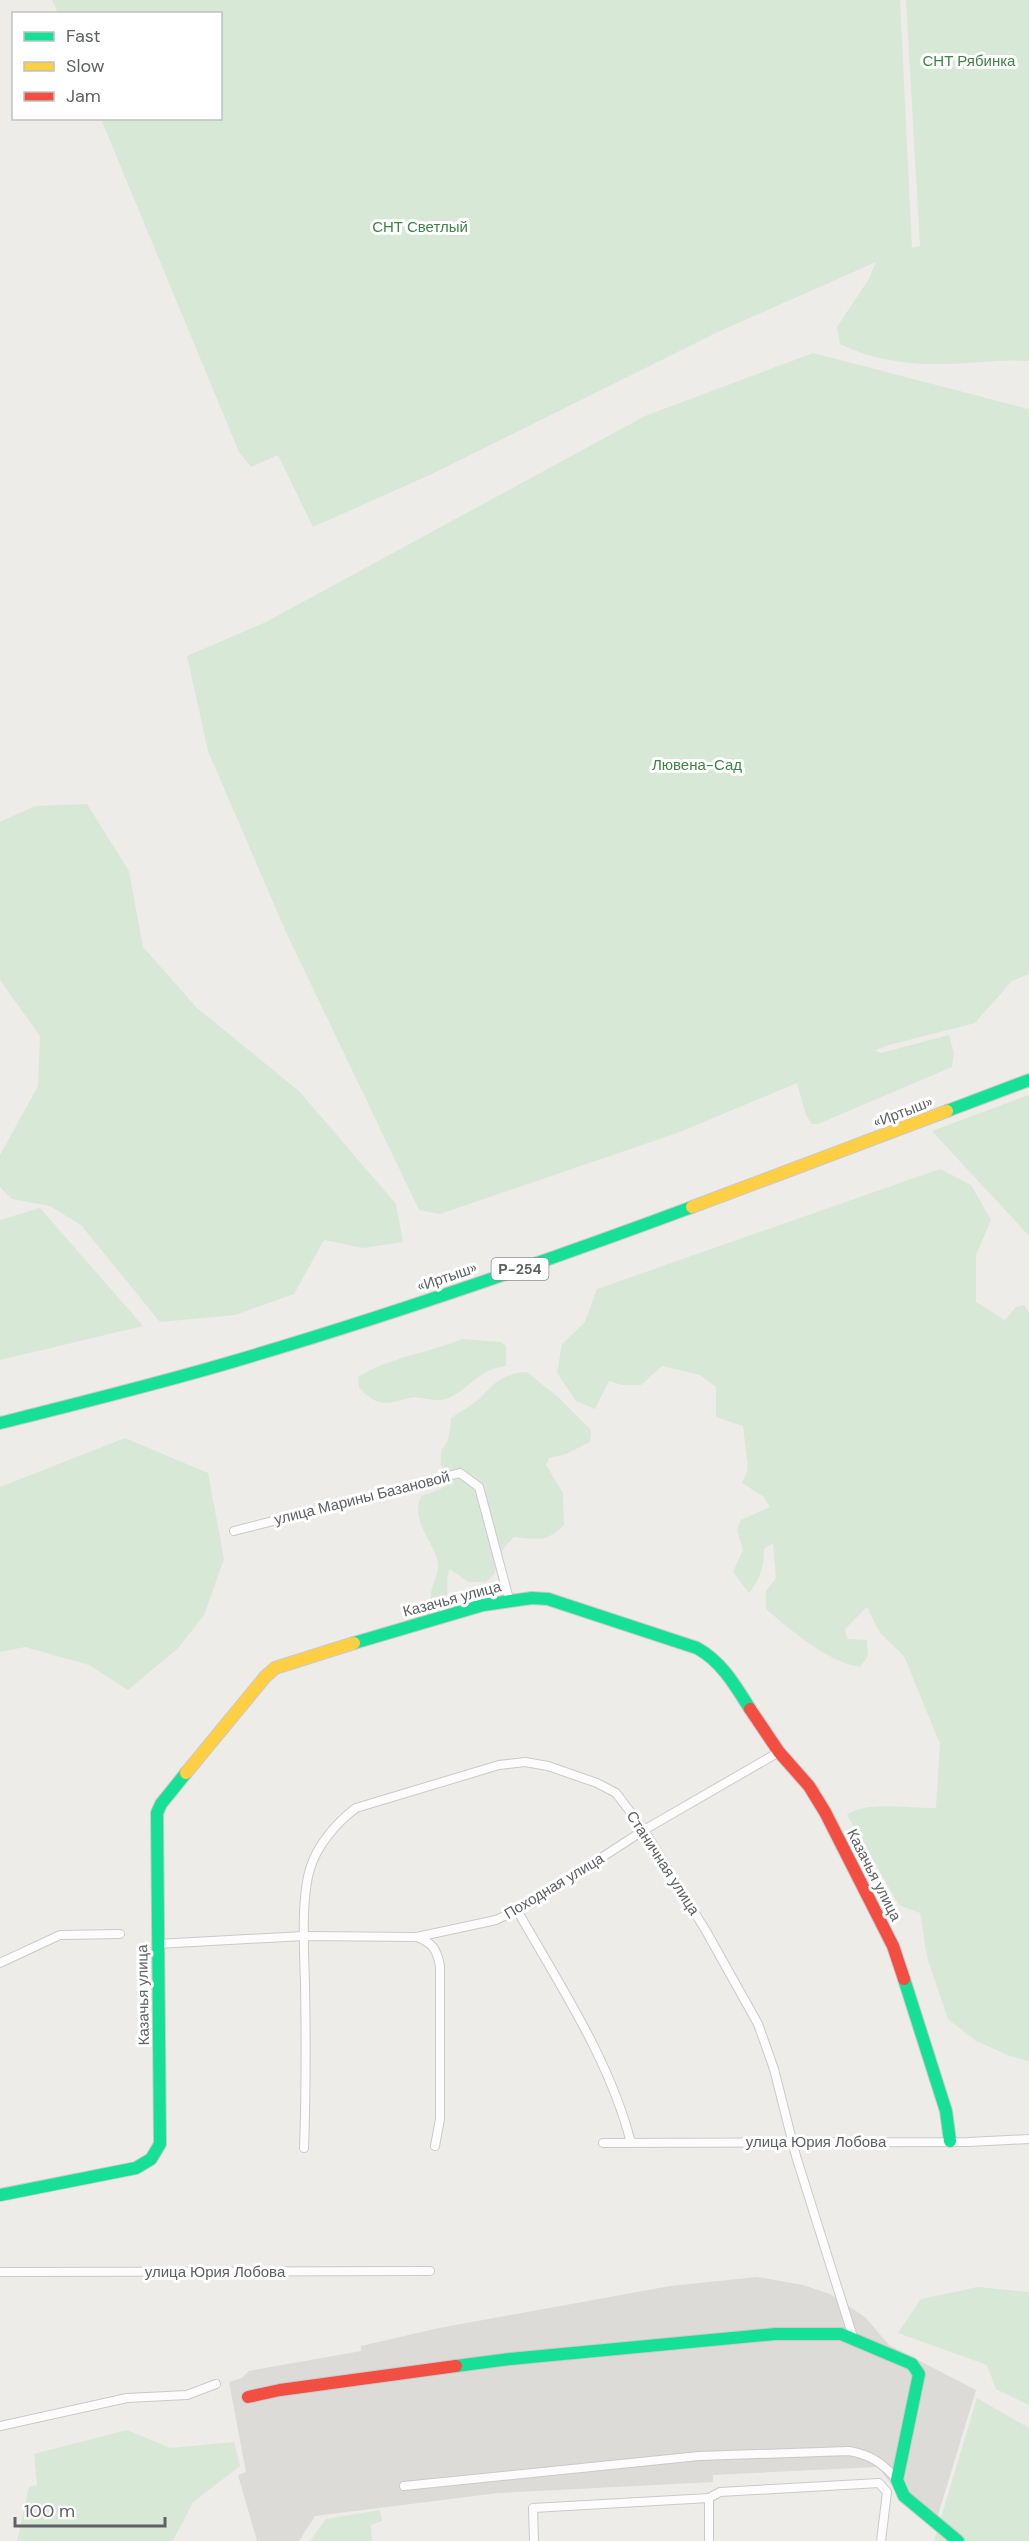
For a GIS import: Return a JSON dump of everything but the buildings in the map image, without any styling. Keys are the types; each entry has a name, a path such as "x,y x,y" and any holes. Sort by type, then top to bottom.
{"main road":[{"name":"«Иртыш»","path":"0,1423 258,1354 423,1302 783,1175 1029,1080"},
{"name":"Казачья улица","path":"0,2195 136,2168 147,2163 155,2155 160,2144 157,1813 161,1803 265,1677 275,1668 300,1659 509,1599 548,1599 697,1648 711,1656 724,1669 779,1752 809,1786 825,1812 893,1946 946,2111 950,2141"},
{"path":"248,2397 280,2390 510,2359 775,2334 827,2332 853,2337 867,2346 912,2364 919,2374 897,2480 904,2496 958,2541"}],"street":[{"name":"улица Марины Базановой","path":"234,1531 460,1473 479,1487 509,1599"},
{"name":"Походная улица","path":"157,1944 304,1936 417,1937 496,1920 517,1910 644,1830 779,1752"},
{"name":"Станичная улица","path":"304,2148 306,2076 304,1936 310,1869 339,1820 356,1808 500,1765 525,1762 548,1766 597,1783 616,1794 644,1830 706,1931 758,2024 774,2069 792,2142 853,2337"},
{"path":"517,1910 604,2069 625,2118 631,2143"},
{"path":"0,1963 60,1935 120,1934"},
{"path":"417,1937 430,1942 437,1953 440,1966 440,2119 435,2146"},
{"name":"улица Юрия Лобова","path":"603,2143 1029,2139"},
{"name":"улица Юрия Лобова","path":"0,2272 430,2271"},
{"path":"0,2426 128,2398 187,2395 216,2384"},
{"path":"404,2486 699,2457 849,2451 866,2454 883,2463 897,2480"},
{"path":"534,2541 533,2508 709,2498 720,2492 879,2483 886,2492 881,2541"},
{"path":"709,2498 709,2541"}],"shaded area":[{"path":"757,2277 803,2285 830,2294 865,2317 889,2345 976,2390 935,2525 902,2498 878,2467 713,2475 713,2482 498,2493 315,2516 299,2541 257,2541 238,2475 246,2472 229,2382 242,2378 249,2371 361,2351 361,2346 439,2328 670,2286"}],"green space":[{"name":"СНТ Светлый","path":"52,0 900,0 912,248 920,246 906,0 1029,0 1029,361 907,363 880,358 840,344 837,327 869,279 876,262 720,331 434,473 313,527 278,455 251,467 239,452 101,120 222,120 222,12 58,12"},
{"name":"Лювена-Сад","path":"813,353 1029,409 1029,974 1012,981 975,1023 875,1050 881,1053 949,1035 954,1053 952,1067 818,1124 812,1124 806,1115 797,1083 680,1132 440,1214 419,1210 285,930 208,751 187,656 266,622 645,416"},
{"path":"87,804 129,871 143,947 197,1008 300,1092 396,1204 403,1242 363,1248 324,1240 294,1294 235,1315 160,1322 81,1225 50,1206 12,1199 0,1187 0,1155 38,1086 40,1036 0,980 0,822 35,806"},
{"path":"1029,1095 1029,1236 932,1131"},
{"path":"940,1169 971,1185 991,1220 976,1255 976,1302 1005,1320 1016,1307 1024,1305 1029,1313 1029,2061 1010,2056 976,2041 948,2019 927,1957 920,1913 899,1905 847,1815 855,1810 877,1806 936,1808 940,1744 904,1656 880,1633 867,1607 845,1629 847,1639 867,1640 868,1656 860,1667 822,1652 766,1609 766,1591 776,1578 773,1543 764,1549 761,1573 749,1593 733,1572 743,1550 737,1530 741,1520 770,1507 763,1496 742,1483 748,1469 743,1426 716,1417 716,1387 700,1375 662,1366 641,1385 622,1385 609,1381 595,1409 576,1401 557,1373 562,1344 585,1322 597,1289"},
{"path":"40,1208 143,1326 0,1360 0,1220"},
{"path":"463,1339 501,1342 506,1346 506,1366 488,1371 457,1394 441,1400 414,1397 382,1403 371,1399 359,1388 358,1377 370,1370"},
{"path":"527,1372 558,1397 591,1430 590,1442 566,1454 549,1458 546,1465 563,1493 564,1525 547,1537 535,1539 514,1537 503,1549 494,1574 486,1582 468,1582 450,1569 447,1576 446,1600 436,1604 431,1601 431,1596 438,1564 421,1524 418,1506 421,1496 447,1484 448,1480 441,1464 441,1454 448,1439 451,1418 476,1402 500,1380"},
{"path":"125,1438 208,1473 224,1559 204,1615 178,1648 128,1690 89,1665 25,1647 0,1652 0,1487"},
{"path":"978,2287 1029,2292 1029,2405 996,2389 987,2365 898,2333 921,2299"},
{"path":"977,2398 1029,2428 1029,2541 934,2541"},
{"path":"127,2430 170,2448 234,2442 240,2466 193,2502 173,2541 17,2541 29,2487 37,2485 34,2454"},
{"path":"380,2510 382,2521 371,2525 372,2541 310,2541 326,2519"}],"traffic: fast":[{"path":"947,1111 1029,1080"},
{"path":"0,1423 171,1379 345,1327 577,1249 692,1207"},
{"path":"354,1643 483,1605 532,1598 548,1599 697,1648 721,1667 750,1709"},
{"path":"0,2195 136,2168 151,2159 160,2144 157,1813 161,1804 186,1773"},
{"path":"904,1979 946,2111 950,2141"},
{"path":"456,2366 775,2334 841,2334 912,2364 919,2374 897,2480 904,2496 958,2541"}],"traffic: slow":[{"path":"692,1207 947,1111"},
{"path":"186,1773 265,1677 275,1668 354,1643"}],"traffic: jam":[{"path":"750,1709 779,1752 809,1786 825,1812 893,1946 904,1979"},
{"path":"248,2397 280,2390 456,2366"}],"park label":[{"name":"СНТ Рябинка","path":"969,61"}]}
